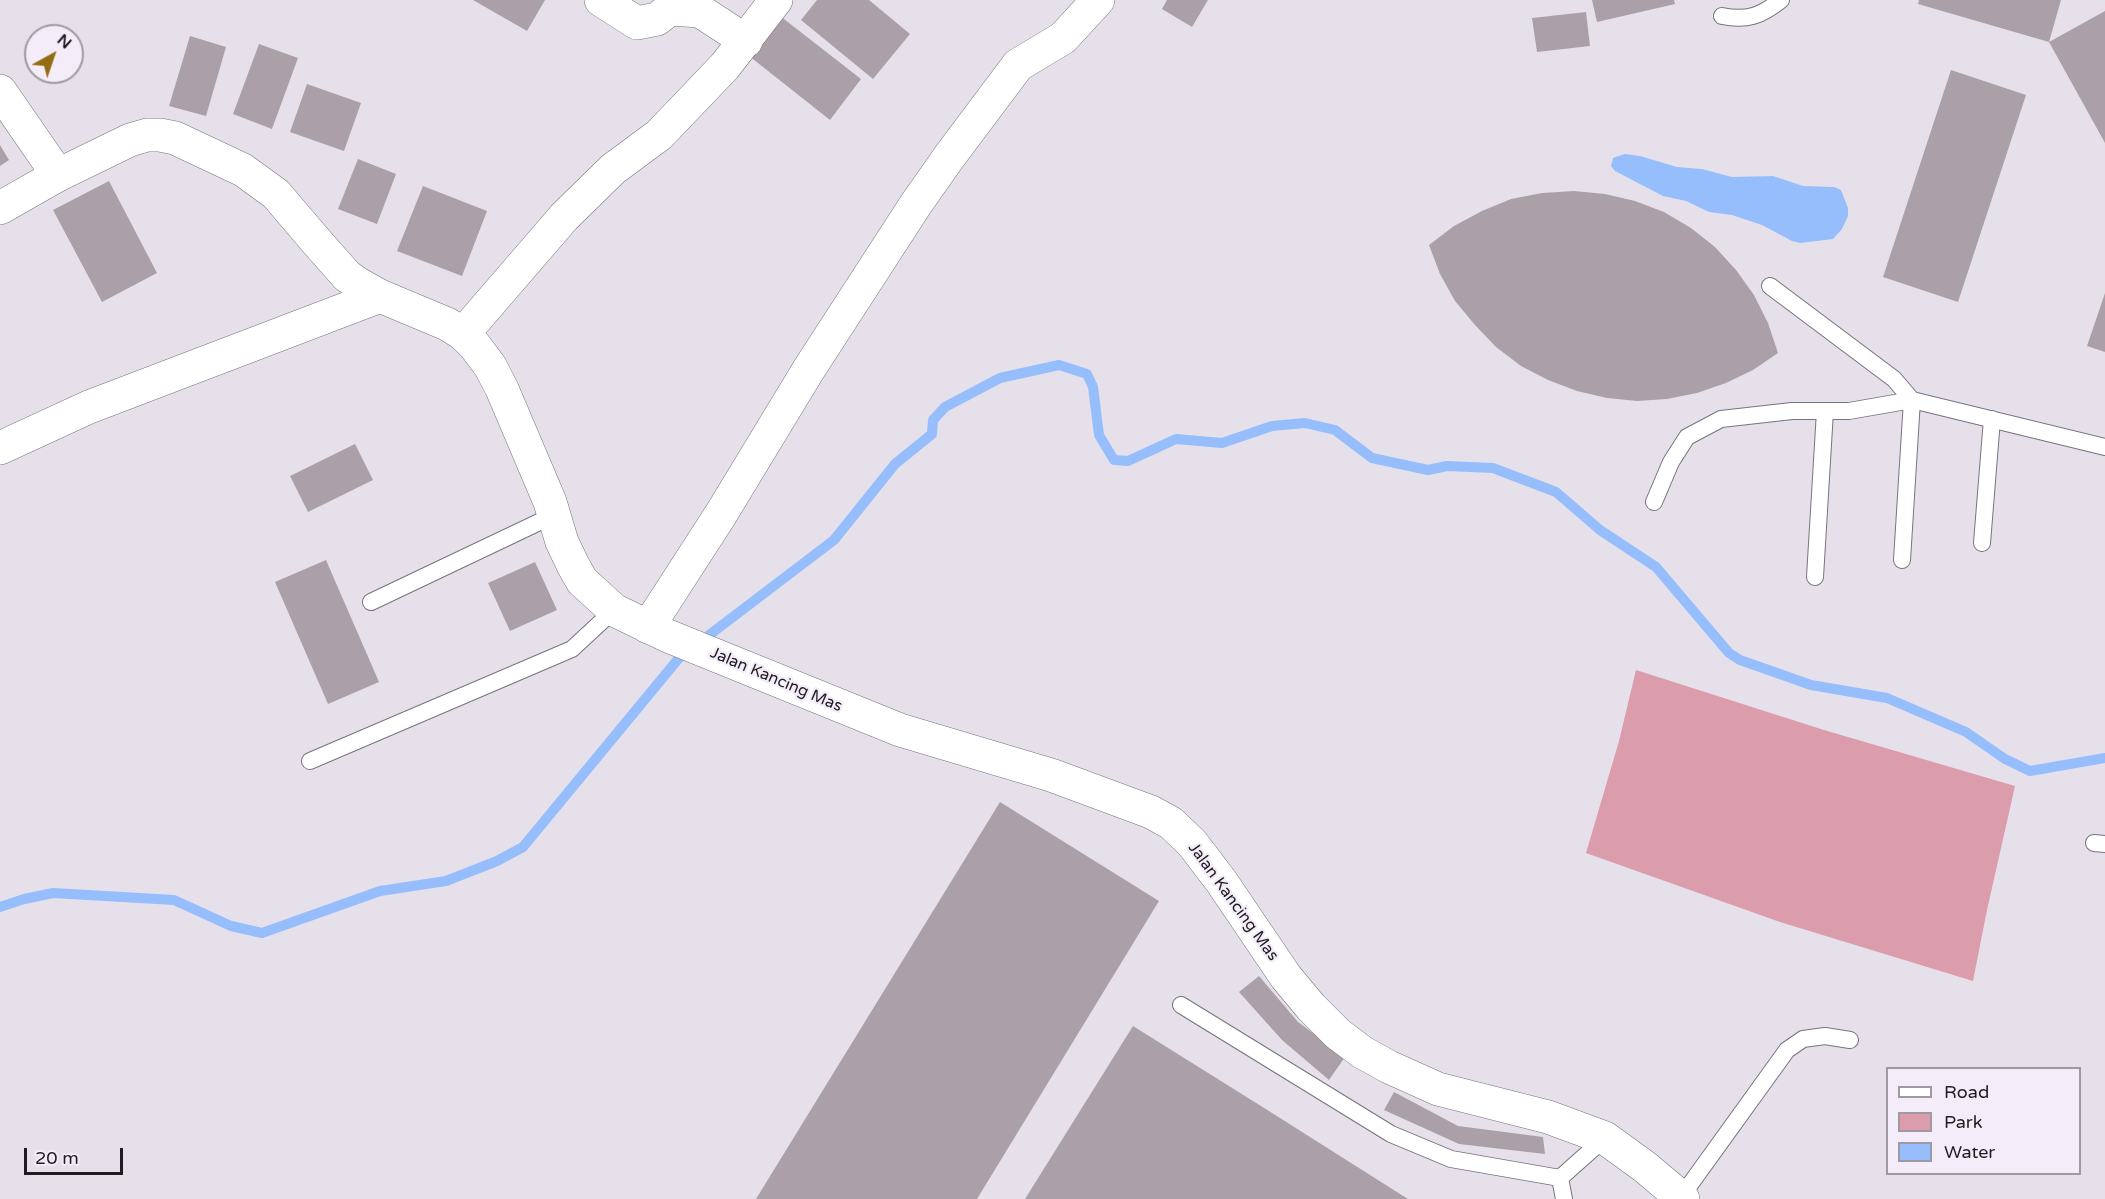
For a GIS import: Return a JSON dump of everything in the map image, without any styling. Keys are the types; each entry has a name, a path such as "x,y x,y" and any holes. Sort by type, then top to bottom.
{"street":[{"path":"601,0 637,23 657,19 670,9 700,11 746,41"},
{"path":"463,334 564,217 613,169 659,135 725,66 776,0"},
{"path":"658,631 721,514 839,322 949,157 1018,64 1063,38 1098,0"},
{"path":"0,91 58,175"},
{"name":"Jalan Kancing Mas","path":"0,208 58,175 130,140 153,135 176,138 215,155 261,182 276,194 347,276 380,296 447,324 476,346 502,389 554,515 562,542 582,581 614,610 709,653 900,730 1051,775 1151,812 1171,823 1192,843 1221,880 1286,977 1331,1027 1362,1052 1438,1089 1548,1117 1605,1138 1682,1198"},
{"path":"0,448 89,407 380,296"}],"lane":[{"path":"1722,16 1739,20 1766,12 1780,0"},
{"path":"1770,286 1894,380 1912,400 1902,560"},
{"path":"1654,502 1671,462 1687,437 1720,419 1792,411 1849,411 1912,400 2105,447"},
{"path":"1815,577 1825,411"},
{"path":"1982,543 1992,419"},
{"path":"371,602 554,515"},
{"path":"310,761 572,649 614,610"},
{"path":"1181,1005 1391,1134 1451,1159 1560,1178"},
{"path":"1682,1198 1787,1050 1803,1039 1825,1036 1850,1040"},
{"path":"1560,1178 1605,1138"},
{"path":"1560,1178 1564,1199"}],"green space":[{"path":"1636,670 1824,730 2015,786 1973,981 1780,922 1586,853 1619,741"}],"water":[{"path":"1625,154 1732,177 1773,176 1803,186 1834,187 1841,190 1848,208 1848,216 1842,229 1833,239 1800,243 1792,241 1762,225 1732,215 1709,212 1686,201 1663,196 1615,171 1611,166 1613,158"}],"building":[{"path":"473,0 545,0 527,31"},
{"path":"817,0 869,0 910,34 873,79 801,20"},
{"path":"1167,0 1208,0 1192,27 1162,9"},
{"path":"1592,0 1674,0 1675,4 1597,22"},
{"path":"1919,0 2061,0 2049,42 1918,4"},
{"path":"2105,11 2105,143 2049,42"},
{"path":"775,12 861,79 830,120 744,52"},
{"path":"1586,12 1590,46 1537,52 1532,18"},
{"path":"190,36 226,47 206,116 169,106"},
{"path":"259,44 298,58 272,129 233,114"},
{"path":"1951,70 2026,95 1958,302 1883,277"},
{"path":"307,84 361,103 344,151 290,132"},
{"path":"0,145 9,160 0,166"},
{"path":"358,159 396,174 377,224 338,209"},
{"path":"109,181 157,273 102,302 53,210"},
{"path":"423,186 487,211 462,276 397,251"},
{"path":"1574,191 1605,194 1635,201 1664,212 1691,228 1715,247 1754,295 1768,323 1778,353 1753,370 1697,393 1667,399 1637,401 1607,398 1577,391 1548,380 1521,366 1496,347 1455,301 1440,274 1429,245 1454,226 1511,199 1542,193"},
{"path":"2105,293 2105,352 2087,346"},
{"path":"355,444 373,480 308,512 290,476"},
{"path":"326,560 379,682 328,704 275,582"},
{"path":"535,562 557,610 510,631 488,583"},
{"path":"1000,802 1159,901 977,1199 756,1199"},
{"path":"1259,976 1298,1022 1345,1057 1329,1080 1282,1040 1239,992"},
{"path":"1133,1026 1261,1106 1408,1199 1025,1199"},
{"path":"1394,1092 1458,1126 1543,1137 1545,1154 1459,1144 1384,1110"}],"waterway":[{"path":"0,907 53,893 174,900 231,926 262,933 380,891 446,881 497,861 523,847 679,658 834,540 895,464 932,434 933,420 945,407 1000,378 1059,365 1087,374 1093,387 1099,435 1114,460 1128,461 1176,439 1222,443 1272,426 1305,423 1335,430 1372,458 1428,470 1447,466 1493,468 1556,492 1600,530 1656,567 1729,653 1740,660 1811,685 1887,698 1966,732 2005,759 2030,771 2105,758"}]}
